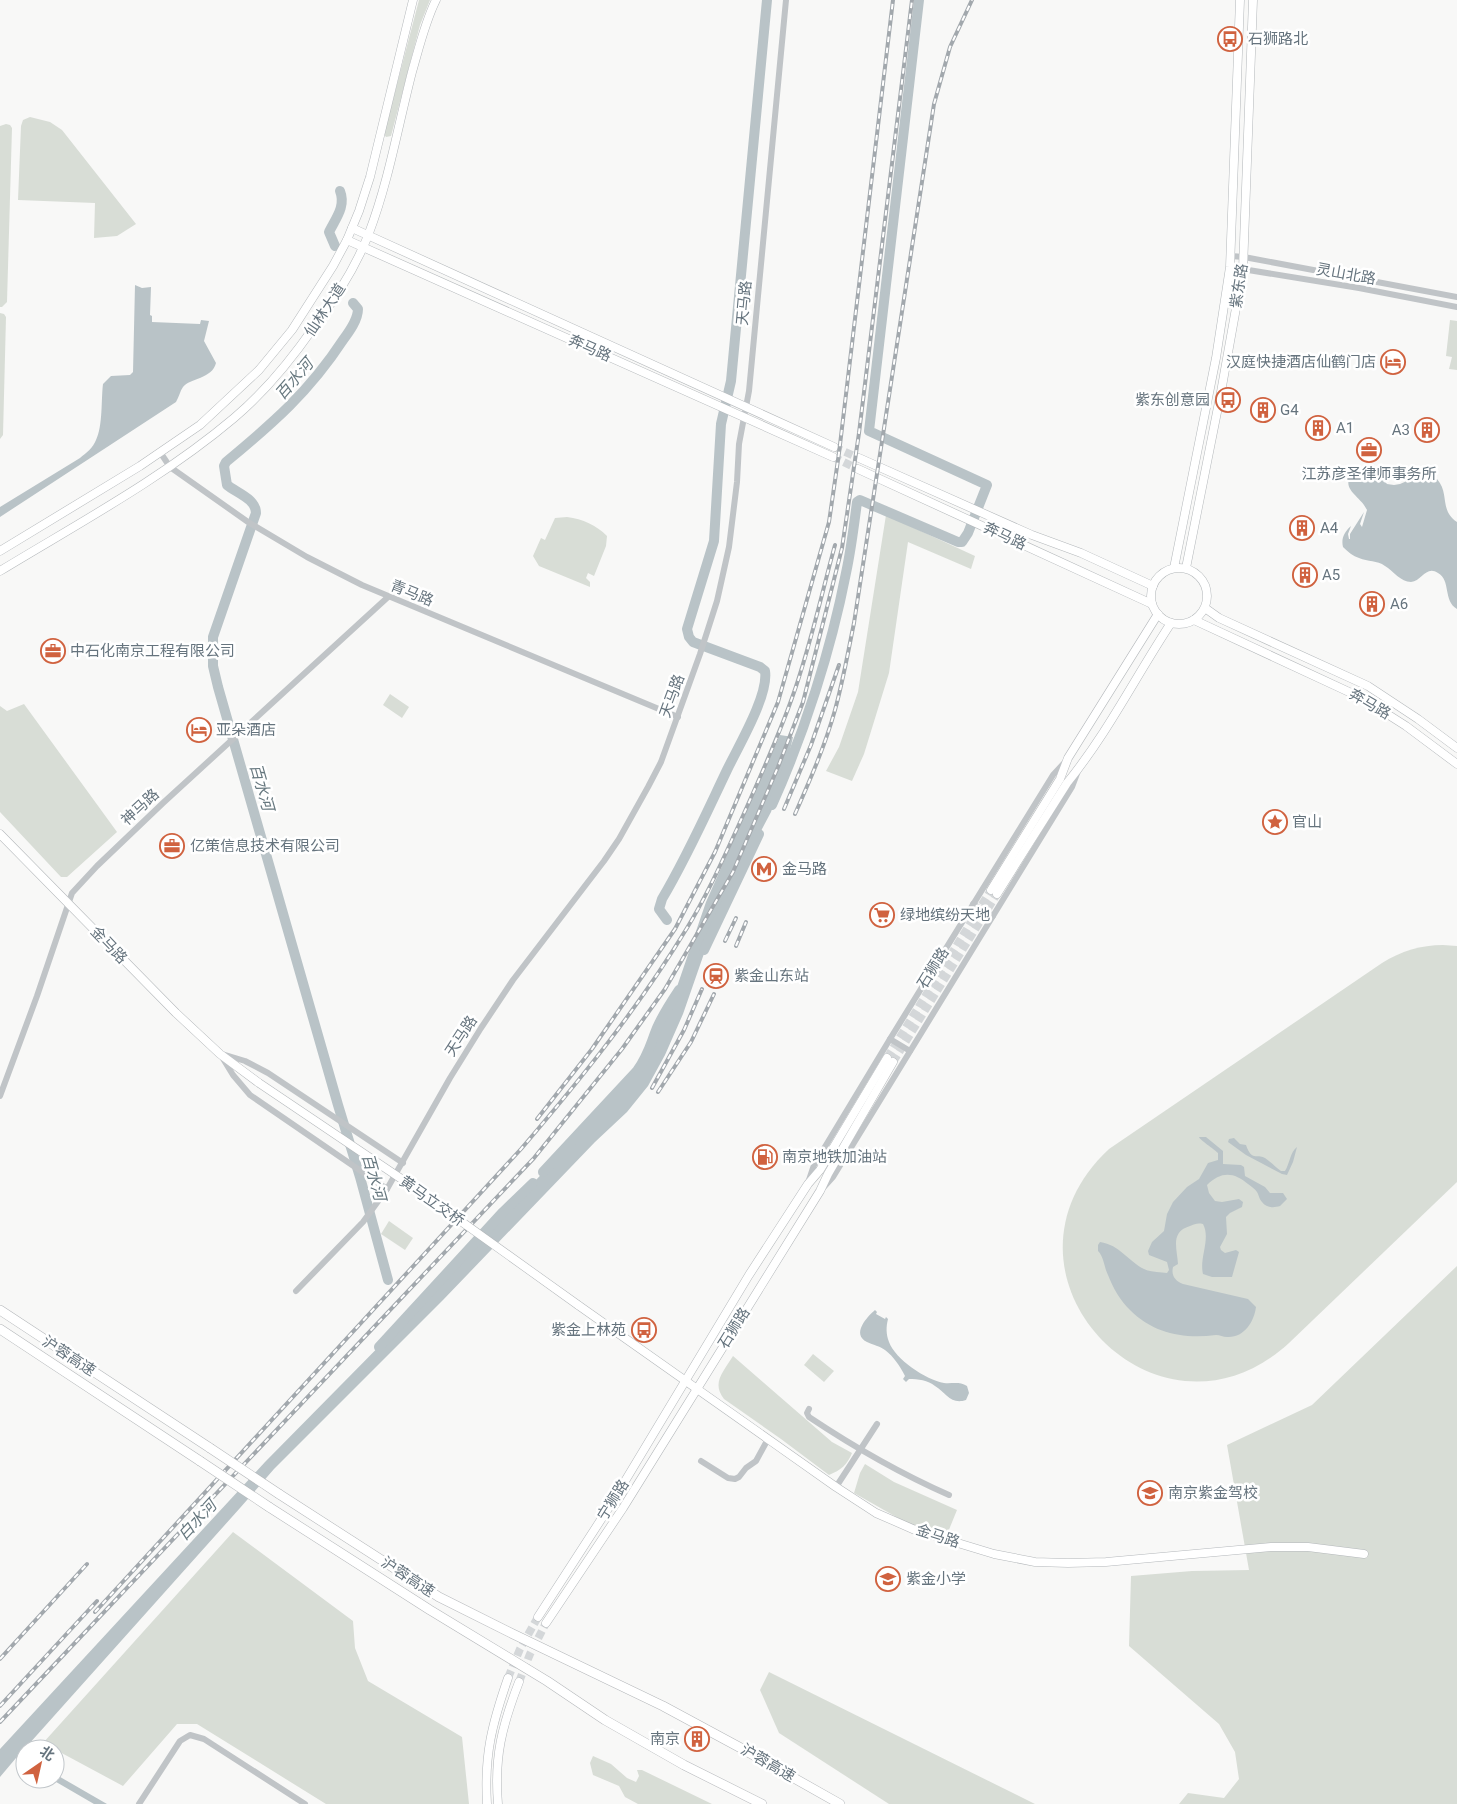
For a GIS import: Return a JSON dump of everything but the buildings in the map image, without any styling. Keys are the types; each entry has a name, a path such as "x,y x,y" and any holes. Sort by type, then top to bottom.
{"highway":[{"name":"沪蓉高速","path":"0,1310 438,1597 663,1706 840,1804"},
{"name":"沪蓉高速","path":"0,1328 269,1507 430,1610 520,1664 604,1720 684,1765 762,1804"}],"main road":[{"name":"仙林大道","path":"0,551 160,452 203,422 259,370 292,330 318,292 352,228 370,177 413,0"},
{"name":"仙林大道","path":"0,571 170,466 212,436 236,417 261,393 286,364 338,294 369,234 392,162 400,118 422,38 436,0"},
{"name":"紫东路","path":"1174,568 1216,358 1230,267 1240,0"},
{"name":"紫东路","path":"1186,568 1243,269 1253,0"},
{"name":"奔马路","path":"352,228 369,234 834,447"},
{"name":"奔马路","path":"347,240 833,457"},
{"path":"203,422 212,436"},
{"name":"奔马路","path":"859,458 1032,535 1082,553 1153,586"},
{"name":"奔马路","path":"858,469 1152,604"},
{"path":"1174,568 1186,568 1195,572 1202,579 1208,597 1205,608 1194,620 1179,624 1171,623 1158,614 1152,604 1151,593 1158,576 1174,568"},
{"name":"奔马路","path":"1205,608 1219,618 1368,686 1418,719 1457,748"},
{"name":"石狮路","path":"1158,614 1068,758 1060,779 994,892 1067,783 1079,769 1171,623"},
{"name":"奔马路","path":"1194,620 1362,698 1406,726 1457,764"},
{"name":"金马路","path":"0,834 176,1013 220,1054 259,1083"},
{"name":"石狮路","path":"686,1381 749,1274 808,1184 820,1170 890,1060 820,1191 696,1389"},
{"name":"黄马立交桥","path":"259,1083 410,1184 578,1305"},
{"name":"金马路","path":"578,1305 836,1487 876,1513 915,1530 994,1554 1035,1562 1106,1562 1271,1547 1308,1548 1364,1554"},
{"name":"宁狮路","path":"538,1617 686,1381"},
{"name":"宁狮路","path":"546,1623 623,1508 696,1389"},
{"path":"486,1804 485,1781 488,1747 494,1719 508,1678"},
{"path":"498,1804 496,1785 498,1747 506,1716 519,1682"}],"street":[{"name":"天马路","path":"296,1291 363,1222 387,1189 450,1078 513,980 619,839 661,762 706,638 717,601 729,547 740,444 749,391 786,0"},
{"name":"灵山北路","path":"1231,256 1244,256 1457,297"},
{"name":"灵山北路","path":"1230,267 1359,288 1457,307"},
{"name":"青马路","path":"160,452 170,466 248,522 306,557 388,597 678,717"},
{"name":"神马路","path":"0,1096 64,922 68,902 77,887 227,744 388,597"},
{"name":"石狮路","path":"808,1184 814,1165 890,1039 1053,775 1068,758"},
{"name":"石狮路","path":"820,1191 834,1177 1072,787 1079,769"},
{"path":"973,904 993,916"},
{"path":"890,1039 910,1051"},
{"name":"金马路","path":"220,1054 245,1061 268,1073 403,1162"},
{"name":"金马路","path":"220,1054 232,1075 250,1095 387,1189"},
{"path":"809,1409 809,1417 860,1451 899,1472 949,1495"},
{"path":"836,1487 876,1424"},
{"path":"701,1461 728,1478 735,1479 756,1461 768,1439"},
{"path":"139,1804 180,1741 190,1735 204,1738 305,1804"}],"shaded area":[{"path":"419,0 430,0 420,25 391,136 386,137 384,134"},
{"path":"30,117 50,122 62,130 136,224 117,236 94,238 95,203 18,200 21,126 23,120"},
{"path":"6,124 12,128 7,302 0,307 0,126"},
{"path":"135,285 142,288 151,287 150,315 152,316 152,322 200,324 201,320 209,321 204,341 216,363 214,368 206,375 186,384 176,402 0,517 0,507 80,458 95,443 100,428 103,384 111,376 130,375 133,372"},
{"path":"0,313 6,317 3,435 0,439"},
{"path":"1450,320 1457,321 1457,370 1449,369 1452,357 1446,356"},
{"path":"1354,471 1380,476 1387,484 1394,485 1416,477 1421,480 1422,477 1437,479 1443,490 1448,512 1457,522 1457,609 1450,601 1444,580 1438,573 1430,571 1415,581 1407,582 1382,564 1357,557 1343,547 1342,541 1345,533 1351,526 1348,534 1350,539 1350,534 1364,512 1360,524 1362,527 1367,510 1349,487 1348,483"},
{"path":"886,515 975,556 971,569 908,542 889,673 864,754 852,781 826,771 839,747 858,692"},
{"path":"567,517 589,523 607,536 606,546 594,576 588,573 586,578 590,582 590,587 539,566 533,556 541,538 545,540 555,518"},
{"path":"390,694 409,707 402,718 383,705"},
{"path":"24,704 117,832 67,877 61,877 0,812 0,706 7,711"},
{"name":"白水河","path":"780,735 793,737 785,772 771,812 729,891 715,922 683,1014 665,1055 648,1086 627,1112 595,1142 443,1300 274,1469 33,1739 15,1739 15,1759 0,1777 0,1749 265,1462 412,1313 635,1074 655,1043 668,1013 706,902"},
{"path":"1443,945 1457,946 1457,1182 1289,1343 1238,1374 1186,1381 1139,1367 1100,1338 1073,1296 1063,1248 1073,1198 1109,1149 1382,963 1411,949"},
{"path":"1199,1137 1206,1137 1223,1151 1223,1164 1241,1165 1244,1167 1245,1176 1265,1187 1270,1193 1283,1193 1287,1199 1280,1206 1268,1206 1261,1201 1253,1188 1233,1175 1222,1175 1207,1185 1209,1193 1215,1201 1222,1202 1239,1199 1243,1202 1242,1207 1226,1217 1227,1234 1220,1247 1225,1253 1236,1250 1239,1252 1232,1277 1212,1277 1203,1274 1202,1262 1206,1236 1203,1224 1196,1224 1184,1229 1177,1236 1178,1264 1173,1267 1173,1275 1178,1281 1183,1284 1248,1299 1256,1307 1253,1318 1247,1328 1233,1337 1181,1335 1159,1330 1149,1325 1130,1310 1120,1298 1112,1285 1102,1256 1098,1251 1100,1242 1107,1244 1113,1246 1144,1269 1167,1273 1169,1270 1167,1262 1149,1255 1148,1251 1152,1242 1164,1231 1167,1214 1173,1202 1187,1187 1199,1179 1208,1163 1218,1160 1218,1153"},
{"path":"1234,1138 1240,1144 1246,1145 1250,1154 1265,1158 1281,1171 1285,1171 1297,1147 1287,1175 1246,1155 1228,1142 1229,1139"},
{"path":"389,1221 413,1238 405,1250 381,1234"},
{"path":"1457,1266 1457,1804 1179,1804 1188,1793 1224,1798 1239,1779 1235,1752 1219,1724 1129,1646 1131,1576 1192,1571 1249,1570 1227,1445 1312,1405"},
{"path":"875,1310 876,1314 888,1319 888,1339 892,1349 904,1362 920,1373 937,1381 964,1384 967,1386 969,1393 966,1400 952,1400 926,1381 909,1379 906,1382 903,1379 905,1376 903,1372 891,1356 883,1349 862,1339 860,1330"},
{"path":"813,1354 834,1371 824,1382 804,1365"},
{"path":"733,1356 832,1442 852,1453 843,1467 829,1475 724,1399 719,1388 720,1377"},
{"path":"865,1464 894,1482 957,1510 946,1537 914,1527 854,1493"},
{"path":"233,1532 353,1621 355,1648 368,1681 462,1737 469,1804 326,1804 197,1724 177,1724 123,1786 65,1755 65,1739 47,1739"},
{"path":"769,1672 1035,1804 889,1804 779,1733 760,1690"},
{"path":"593,1756 611,1764 627,1778 636,1782 639,1776 637,1770 642,1770 712,1804 638,1804 625,1797 619,1786 593,1775 590,1763"},
{"path":"65,1780 107,1804 94,1804 65,1787"}],"waterway":[{"path":"667,920 659,909 662,899 688,851 752,721 765,681 765,671 760,667 693,642 689,637 687,629 714,541 721,424 731,381 767,0"},
{"path":"772,805 806,721 833,632 848,564 857,502 860,500 958,542 962,542 968,533 987,485 869,431 919,0"},
{"name":"百水河","path":"335,246 329,232 341,207 342,196 340,191"},
{"name":"百水河","path":"353,303 358,309 355,322 317,376 289,406 226,462 224,466 227,485 249,500 253,504 256,513 213,637 213,666 388,1280"},
{"path":"704,950 759,834"},
{"path":"543,1172 637,1071 647,1054 662,1018 679,990"},
{"path":"379,1347 503,1212 533,1183"}],"tunnel":[{"path":"834,447 859,458"},
{"path":"833,457 858,469"},
{"path":"887,1058 991,890"},
{"path":"893,1062 997,894"},
{"path":"508,1678 520,1649 538,1617"},
{"path":"519,1682 530,1654 546,1623"}],"railway":[{"path":"537,1119 592,1049 675,929 715,852 778,702 829,522 839,453 893,0"},
{"path":"0,1722 534,1158 622,1049 665,989 733,872 778,767 803,702 842,548 859,433 912,0"},
{"path":"795,814 827,737 843,677 854,623 934,104 950,47 972,0"},
{"path":"95,1612 521,1149 566,1096 649,986 702,902 768,760 786,714 810,641 835,545"},
{"path":"784,809 811,745 839,665"},
{"path":"725,941 736,918"},
{"path":"736,946 746,922"},
{"path":"652,1088 684,1030 702,989"},
{"path":"658,1092 691,1042 714,994"},
{"path":"0,1659 87,1564"},
{"path":"0,1706 97,1601"}],"place":[{"name":"石狮路北","path":"1230,39"},
{"name":"汉庭快捷酒店仙鹤门店","path":"1393,362"},
{"name":"紫东创意园","path":"1228,400"},
{"name":"G4","path":"1263,410"},
{"name":"A1","path":"1318,428"},
{"name":"A3","path":"1427,430"},
{"name":"江苏彦圣律师事务所","path":"1369,450"},
{"name":"A4","path":"1302,528"},
{"name":"A5","path":"1305,575"},
{"name":"A6","path":"1372,604"},
{"name":"中石化南京工程有限公司","path":"53,651"},
{"name":"亚朵酒店","path":"199,730"},
{"name":"官山","path":"1275,822"},
{"name":"亿策信息技术有限公司","path":"172,846"},
{"name":"金马路","path":"764,869"},
{"name":"绿地缤纷天地","path":"882,915"},
{"name":"紫金山东站","path":"716,976"},
{"name":"南京地铁加油站","path":"765,1157"},
{"name":"紫金上林苑","path":"644,1330"},
{"name":"南京紫金驾校","path":"1150,1493"},
{"name":"紫金小学","path":"888,1579"},
{"name":"南京","path":"697,1739"}]}
